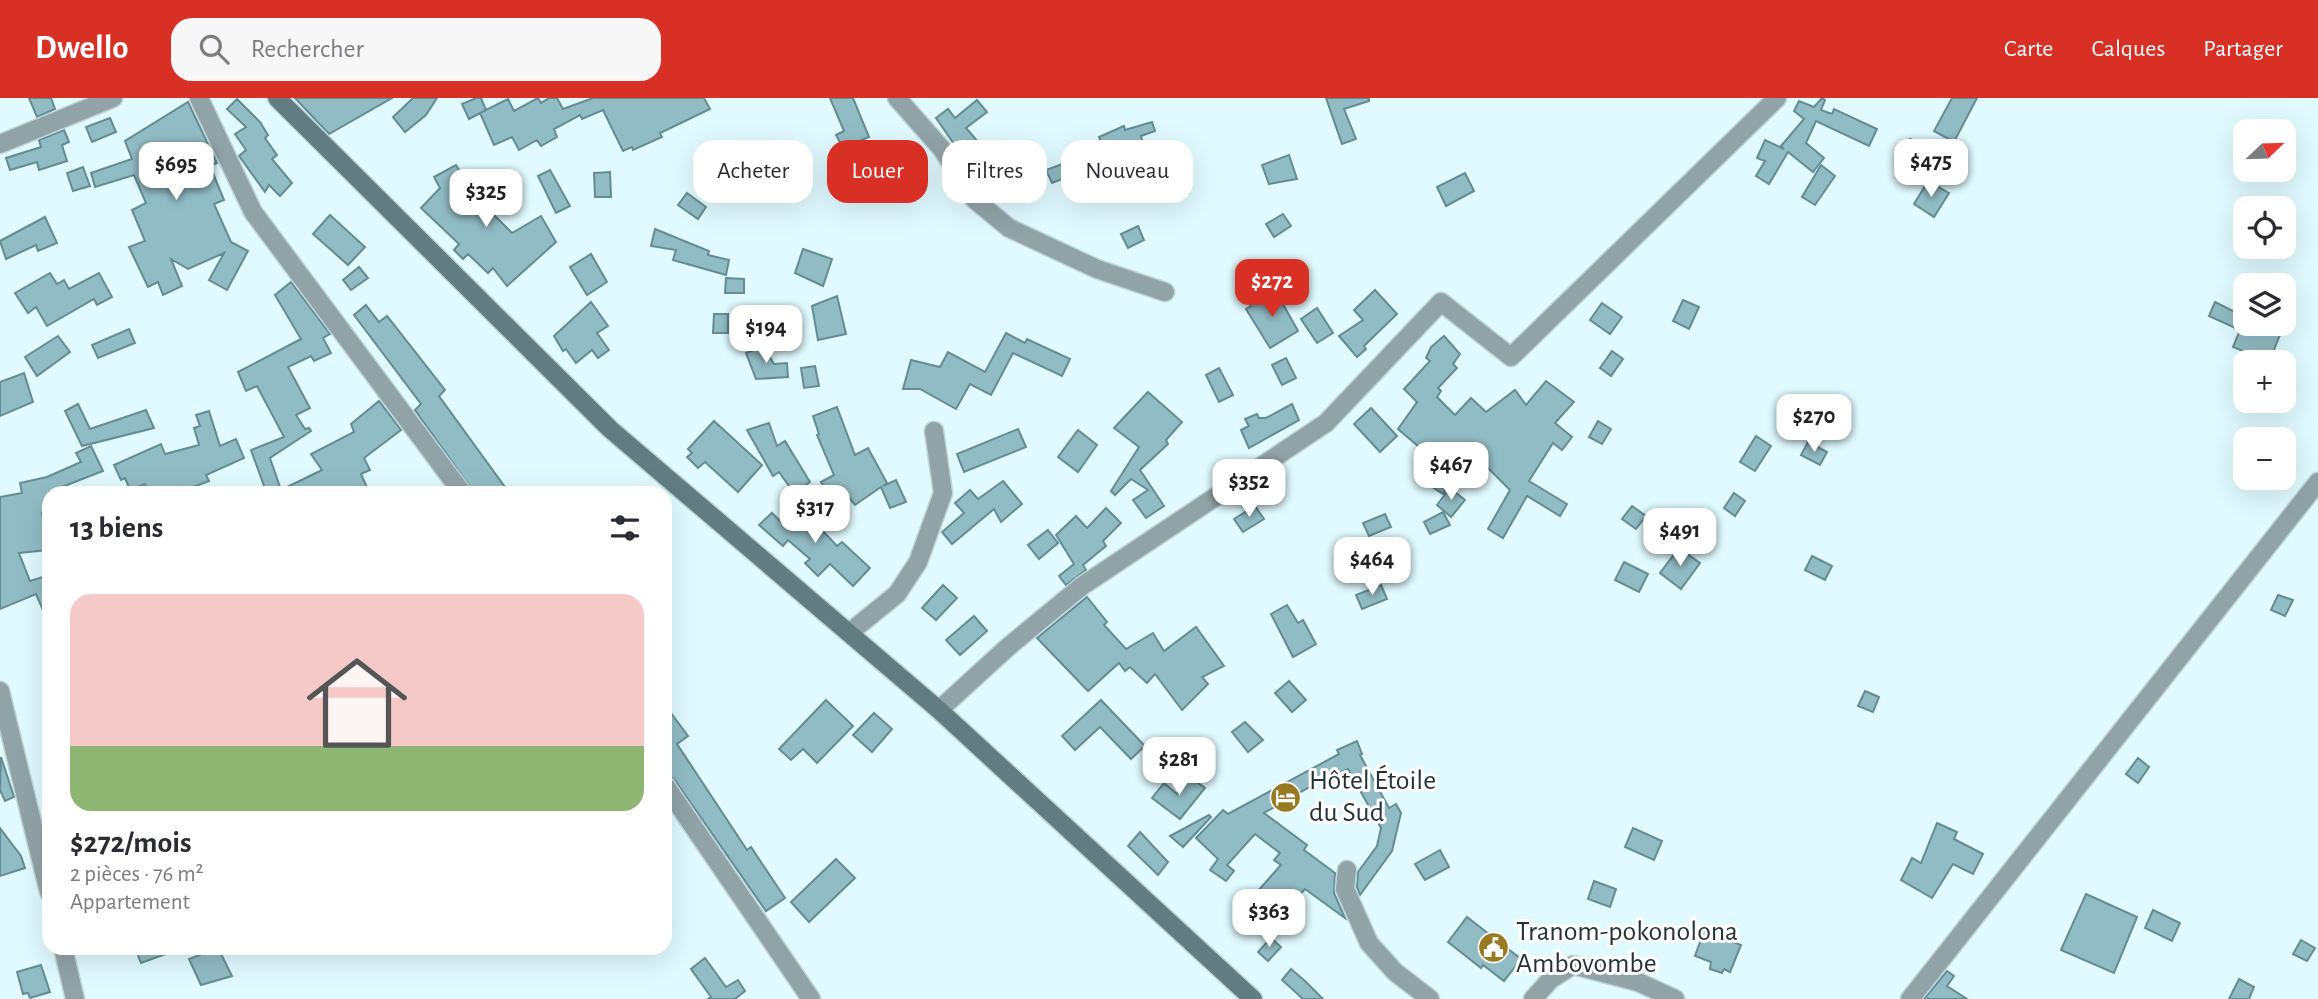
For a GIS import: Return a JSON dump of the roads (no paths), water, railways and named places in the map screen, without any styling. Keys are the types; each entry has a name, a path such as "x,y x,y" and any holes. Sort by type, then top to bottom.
{"main road":[{"path":"277,98 610,429 939,710 1253,999"}],"street":[{"path":"0,144 113,98"},
{"path":"199,98 253,212 457,486"},
{"path":"898,98 942,149 974,199 1009,228 1097,269 1165,292"},
{"path":"939,710 1008,647 1082,586 1326,423 1441,302 1511,357 1777,98"},
{"path":"849,633 897,594 918,562 943,493 934,431"},
{"path":"1910,999 2318,482"},
{"path":"0,691 42,863"},
{"path":"672,795 811,999"},
{"path":"1348,870 1345,889 1369,943 1395,972 1430,999"},
{"path":"65,955 75,999"},
{"path":"1533,999 1550,980 1573,965 1638,982 1675,999"}],"place":[{"name":"Hôtel Étoile du Sud","path":"1286,797"},
{"name":"Tranom-pokonolona Ambovombe","path":"1493,948"}]}
